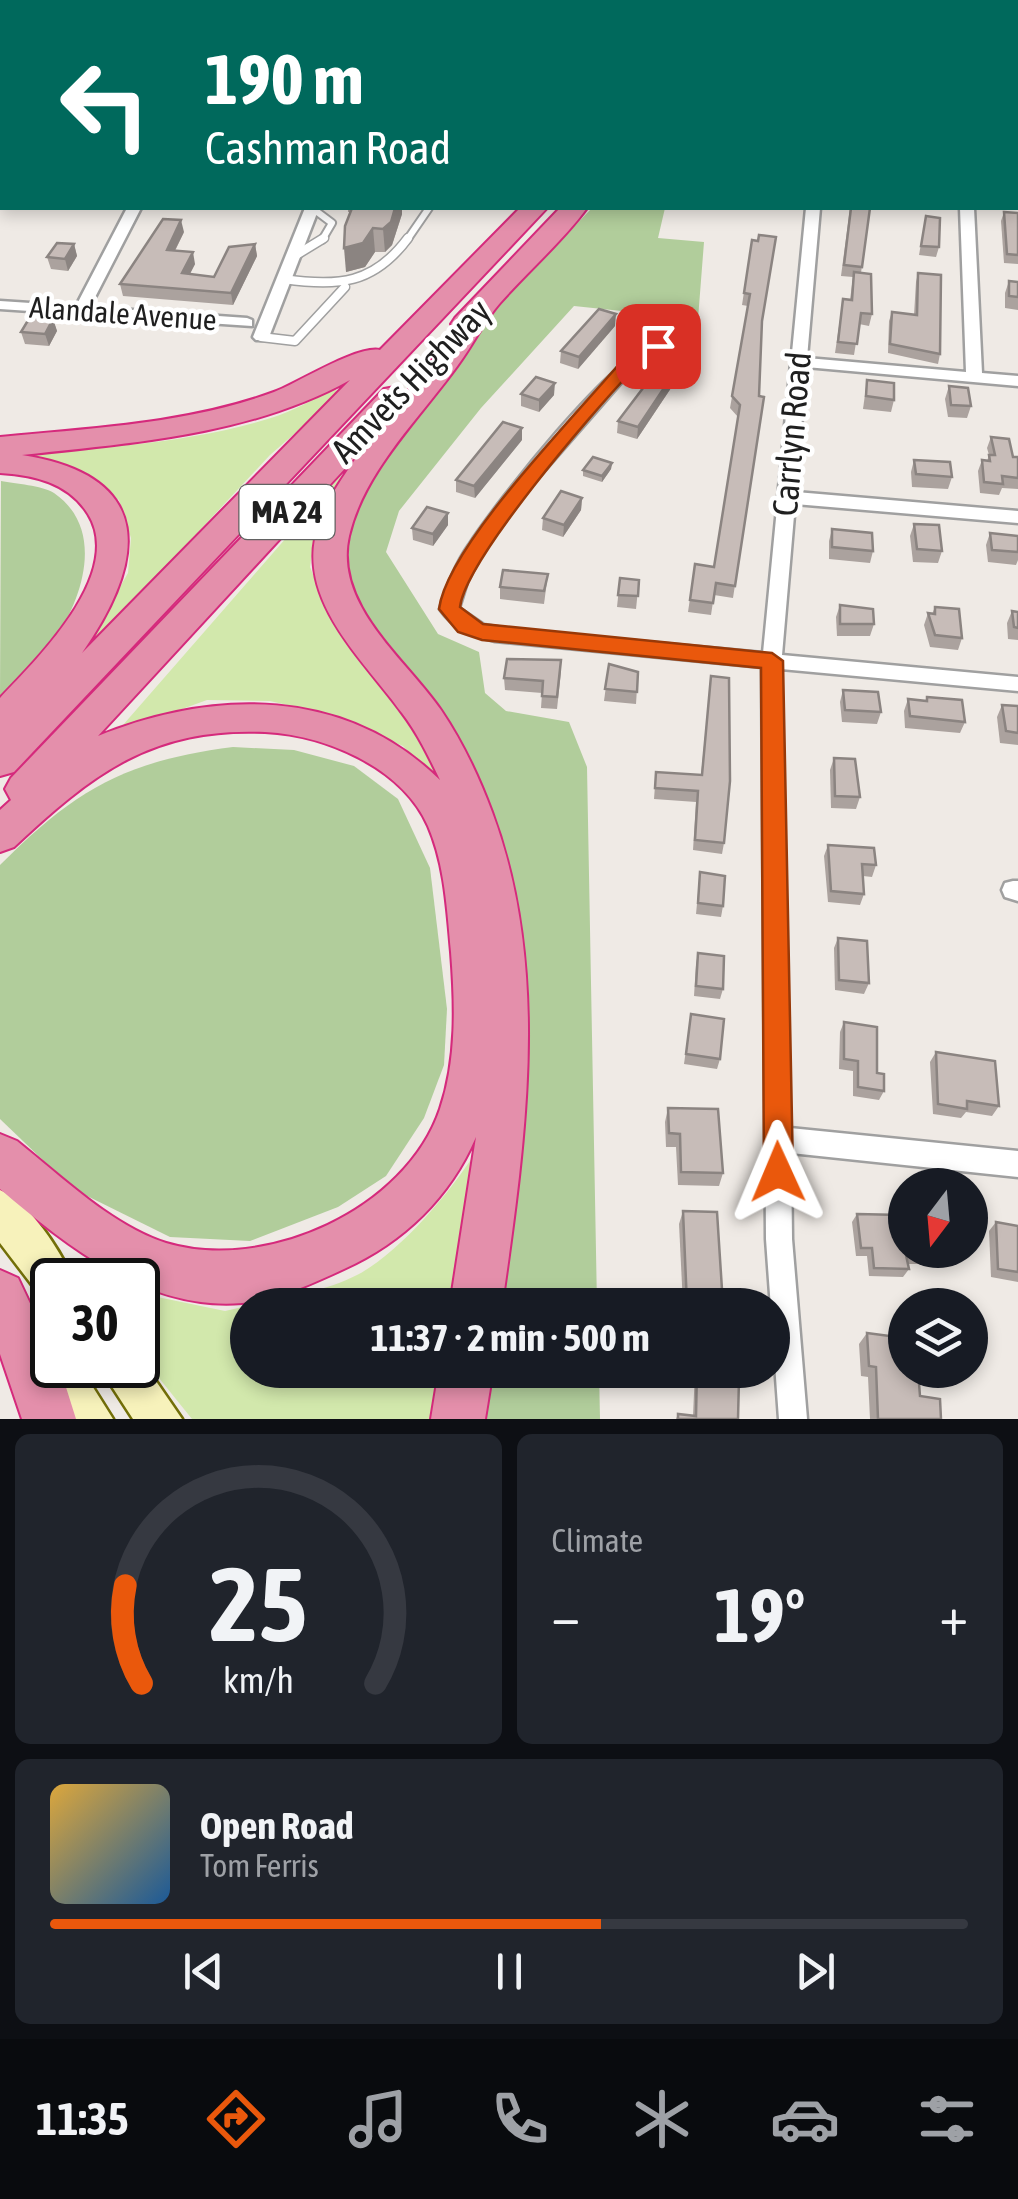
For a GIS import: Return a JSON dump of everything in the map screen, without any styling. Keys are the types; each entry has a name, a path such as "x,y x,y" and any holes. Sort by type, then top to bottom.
{"highway":[{"name":"Amvets Highway","path":"0,761 319,432 404,338 532,210"},
{"name":"Amvets Highway","path":"0,816 572,210"},
{"path":"478,1288 508,1082 507,1000 496,908 474,820 453,766 427,719 337,593 329,558 332,536 348,494 468,336 483,306"},
{"path":"0,448 251,412 294,399 404,338"},
{"path":"0,462 41,469 87,489 109,512 116,554 102,596 0,722"},
{"path":"0,835 110,747 162,728 209,718 258,714 344,734 364,741 402,766 435,801 452,840 467,898 478,992 473,1086 460,1125 424,1182 381,1223 322,1255 266,1276 195,1280 130,1256 66,1213 0,1158"},
{"path":"0,1296 39,1380 49,1419"},
{"path":"458,1419 463,1388"}],"main road":[{"path":"0,1210 37,1258"},
{"path":"0,1288 30,1331"},
{"path":"70,1388 91,1419"},
{"path":"136,1388 160,1419"}],"street":[{"path":"80,312 133,210"},
{"path":"262,337 311,210"},
{"name":"Carrlyn Road","path":"793,1419 779,1239 772,661 813,210"},
{"path":"967,210 974,378"},
{"name":"Alandale Avenue","path":"0,305 246,323"},
{"path":"658,346 626,366 479,543 452,590 450,608 466,626 482,632 1018,684"},
{"path":"799,362 1018,381"},
{"path":"784,496 1018,517"},
{"path":"778,1139 1018,1164"}],"lane":[{"path":"292,257 314,248 331,231 332,223 315,210"},
{"path":"284,279 345,286 362,282 400,250 418,230 428,210"},
{"path":"262,337 295,341 345,286"}],"green space":[{"path":"590,210 665,210 658,238 704,242 698,319 574,306 481,408 399,511 386,552 438,634 479,652 485,693 506,711 569,722 587,767 597,1288 479,1288 474,820 369,642 331,536 468,336"},
{"path":"335,389 340,394 270,455 76,663 128,573 131,538 119,500 83,474 0,455 137,444 205,434 271,418"},
{"path":"342,474 315,532 310,567 325,604 413,722 448,795 403,746 331,715 270,701 207,700 116,733"},
{"path":"1,481 49,490 70,508 80,525 84,564 81,584 65,623 36,662 0,696"},
{"path":"233,747 294,750 354,766 398,799 430,868 447,1009 444,1065 424,1118 386,1176 338,1207 250,1241 170,1237 73,1189 0,1119 0,865 53,816 104,783 162,761"},
{"path":"475,1153 458,1288 322,1288 357,1275 389,1253 452,1186"},
{"path":"160,1298 230,1310 230,1388 443,1388 439,1419 192,1419 160,1379"},
{"path":"463,1388 599,1388 600,1419 458,1419"}],"building":[{"path":"351,210 394,210 391,222 383,229 373,228 363,243 344,248 345,226"},
{"path":"851,210 870,210 862,267 844,265"},
{"path":"1004,212 1018,213 1018,255 1007,254"},
{"path":"926,216 940,218 939,247 921,246"},
{"path":"163,219 181,220 167,250 193,252 182,273 214,277 229,247 255,244 231,293 120,284"},
{"path":"759,235 776,237 762,321 759,396 764,397 735,586 716,583 713,603 690,600 695,564 714,567 740,405 732,396 750,294 744,293 752,240 758,241"},
{"path":"57,243 74,244 65,259 47,257"},
{"path":"854,272 871,274 872,314 861,313 857,344 838,342 843,299 852,300"},
{"path":"918,273 941,275 940,354 890,344 892,312 917,315"},
{"path":"1009,281 1018,282 1018,297 1009,296"},
{"path":"599,309 616,314 579,357 561,351"},
{"path":"30,317 53,319 45,334 21,332"},
{"path":"656,371 672,376 638,427 618,421"},
{"path":"536,377 555,383 539,400 521,394"},
{"path":"867,380 894,383 894,400 866,396"},
{"path":"949,386 968,388 971,406 951,405"},
{"path":"503,422 522,428 474,486 456,480"},
{"path":"991,437 1009,439 1013,457 1018,457 1018,478 1002,476 1003,484 984,482 982,460 990,461 989,455 995,455"},
{"path":"593,457 612,463 602,476 583,470"},
{"path":"914,460 950,462 952,477 916,474"},
{"path":"561,491 582,498 564,525 543,518"},
{"path":"427,507 448,513 433,534 412,528"},
{"path":"914,524 939,525 942,551 917,549"},
{"path":"832,529 872,533 873,551 832,547"},
{"path":"990,533 1018,536 1018,552 992,550"},
{"path":"503,570 548,574 544,591 500,587"},
{"path":"620,578 639,580 638,596 618,595"},
{"path":"840,605 873,609 874,624 840,624"},
{"path":"935,607 959,609 962,638 935,635 928,613 935,614"},
{"path":"1012,611 1018,612 1018,628 1014,627"},
{"path":"507,659 561,660 557,697 542,696 543,681 504,678"},
{"path":"609,664 638,672 637,692 605,689"},
{"path":"711,676 729,678 730,781 724,843 695,840 698,791 655,788 656,772 702,775"},
{"path":"843,690 878,692 881,712 845,710"},
{"path":"927,697 962,700 965,722 910,716 908,699 927,701"},
{"path":"1002,705 1018,706 1018,733 1006,731"},
{"path":"834,758 855,759 860,797 835,796"},
{"path":"828,845 874,848 876,865 862,864 864,894 831,891"},
{"path":"700,872 725,876 723,906 698,903"},
{"path":"838,938 867,941 869,983 839,980"},
{"path":"698,953 724,956 723,989 696,986"},
{"path":"691,1014 724,1019 720,1059 686,1054"},
{"path":"844,1022 877,1027 877,1073 884,1074 884,1091 858,1087 858,1061 844,1059"},
{"path":"936,1052 995,1061 999,1106 967,1101 967,1109 938,1104"},
{"path":"668,1108 718,1109 723,1173 681,1172 680,1134 669,1133"},
{"path":"683,1211 717,1212 722,1288 686,1288"},
{"path":"857,1214 888,1215 888,1268 909,1269 874,1268 872,1248 861,1248"},
{"path":"996,1222 1018,1226 1018,1272 998,1269"},
{"path":"867,1333 888,1336 888,1388 919,1388 920,1396 940,1399 941,1419 878,1419 876,1367 869,1366"},
{"path":"697,1388 739,1388 738,1419 678,1419 678,1414 696,1416"}],"route":[{"path":"658,346 626,366 479,543 452,590 450,609 466,626 482,632 772,661 778,1172"}]}
